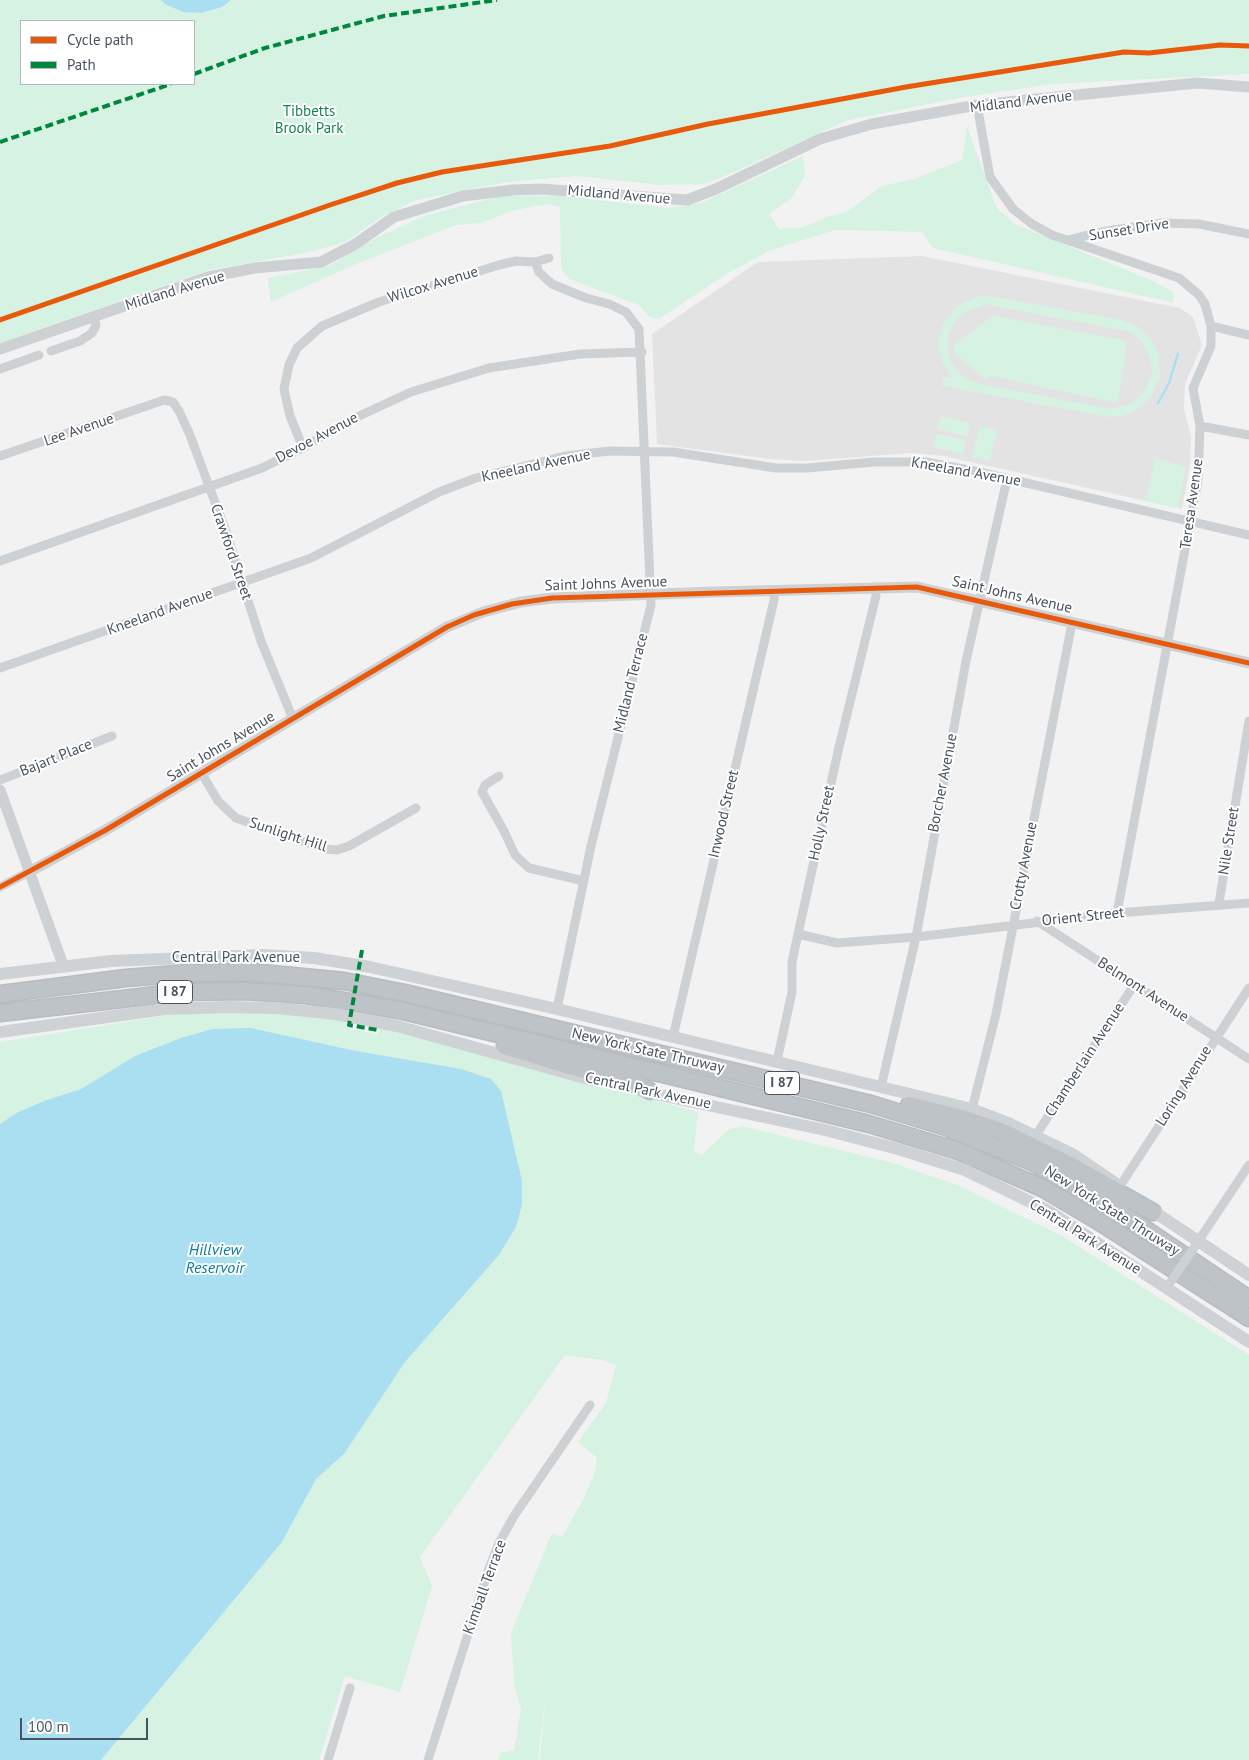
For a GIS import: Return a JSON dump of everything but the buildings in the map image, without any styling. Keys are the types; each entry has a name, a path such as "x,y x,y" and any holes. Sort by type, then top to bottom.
{"highway":[{"name":"New York State Thruway","path":"1,994 126,978 189,973 258,973 336,980 405,993 871,1104 975,1138 1059,1176 1112,1207 1249,1299"},
{"name":"New York State Thruway","path":"5,1013 152,994 245,991 338,999 477,1029 869,1124 958,1151 1016,1176 1072,1205 1249,1318"},
{"path":"477,1029 499,1044 566,1065 638,1084 650,1091"},
{"path":"871,1104 901,1103 959,1117 992,1128 1049,1154 1153,1212"}],"main road":[{"name":"Central Park Avenue","path":"0,974 63,965 111,961 263,955 314,958 370,967 777,1061 972,1109 1036,1135 1074,1155 1120,1186 1196,1245 1249,1275"},
{"name":"Central Park Avenue","path":"0,1032 165,1009 228,1006 276,1008 336,1014 396,1026 613,1086 650,1091 861,1139 965,1170 1047,1210 1168,1285 1249,1342"}],"street":[{"name":"Midland Avenue","path":"0,349 208,277 255,268 321,262 354,245 394,217 463,196 514,190 557,189 687,200 716,189 835,133 977,105 1197,83 1249,86"},
{"name":"Teresa Avenue","path":"977,105 990,177 1013,209 1032,224 1068,240 1179,278 1198,295 1210,316 1212,326 1209,353 1193,388 1200,426 1198,480 1117,913"},
{"name":"Sunset Drive","path":"1068,240 1106,231 1162,222 1199,224 1249,234"},
{"name":"Wilcox Avenue","path":"303,448 290,416 284,389 288,365 297,348 322,326 378,302 499,265 516,261 535,262 548,258"},
{"path":"535,262 539,272 552,284 626,312 639,329 642,352"},
{"path":"51,351 80,341 92,333 96,325 94,318"},
{"path":"1212,326 1249,335"},
{"name":"Devoe Avenue","path":"0,560 262,468 303,448 385,402 463,375 489,368 580,354 642,352"},
{"name":"Midland Terrace","path":"557,1009 584,881 638,652 651,605 642,352"},
{"path":"0,368 39,355"},
{"name":"Crawford Street","path":"158,402 169,400 179,411 208,487 261,641 293,719"},
{"name":"Lee Avenue","path":"0,456 158,402"},
{"path":"1200,426 1249,435"},
{"name":"Kneeland Avenue","path":"0,668 311,558 439,492 476,478 565,456 610,451 673,452 776,468 874,462 926,462 1249,535"},
{"name":"Borcher Avenue","path":"881,1087 916,937 966,661 981,602 1007,479"},
{"name":"Saint Johns Avenue","path":"0,887 104,831 202,774 437,632 474,614 538,599 875,587 924,588 1249,663"},
{"name":"Holly Street","path":"777,1061 792,992 792,962 839,746 876,596 875,587"},
{"name":"Inwood Street","path":"673,1037 774,600 774,591"},
{"name":"Crotty Avenue","path":"972,1109 996,1014 1072,622"},
{"name":"Nile Street","path":"1219,903 1249,721"},
{"name":"Bajart Place","path":"0,780 112,736"},
{"name":"Sunlight Hill","path":"202,774 218,801 236,818 326,849 337,850 350,846 416,808"},
{"path":"499,776 485,785 482,792 515,855 529,868 584,881"},
{"path":"0,790 63,965"},
{"name":"Orient Street","path":"798,934 837,943 916,937 1117,913 1249,902"},
{"name":"Belmont Avenue","path":"1037,922 1249,1059"},
{"name":"Chamberlain Avenue","path":"1036,1135 1134,985"},
{"name":"Loring Avenue","path":"1120,1186 1215,1037 1249,988"},
{"path":"1168,1285 1249,1165"},
{"name":"Kimball Terrace","path":"428,1760 488,1571 499,1543 514,1516 590,1405"},
{"path":"328,1760 350,1688"}],"shaded area":[{"path":"922,256 1180,308 1193,317 1202,345 1185,384 1184,408 1191,437 1190,466 1182,509 944,456 911,453 804,461 770,459 657,444 652,334 758,262"}],"green space":[{"name":"Tibbetts Brook Park","path":"0,0 1249,0 1249,74 1053,84 959,98 848,120 704,184 659,185 577,176 506,182 416,200 381,217 345,242 310,252 209,270 0,343"},
{"path":"967,126 996,207 1015,224 1153,281 1173,292 1174,303 933,248 922,232 835,230 771,250 728,273 659,319 649,317 639,305 569,279 561,268 560,207 548,204 515,210 481,223 456,225 356,264 271,302 268,278 331,265 368,242 424,216 501,196 563,196 669,208 701,203 803,156 805,175 792,198 769,214 779,229 804,227 829,216 845,213 882,186 914,179 962,160"},
{"path":"979,296 996,297 1121,320 1137,326 1151,338 1159,356 1160,376 1153,393 1144,404 1123,416 1109,417 942,386 943,377 953,378 943,363 939,351 939,339 943,324 957,306","holes":["985,304 1130,332 1142,341 1151,359 1152,375 1146,389 1131,404 1111,409 979,384 968,380 958,372 950,359 947,343 949,333 956,320 963,313"]},
{"path":"991,315 1127,341 1118,403 991,376 985,379 954,353 954,345 989,318 991,320"},
{"path":"941,416 970,423 967,436 937,429"},
{"path":"980,426 997,430 990,461 972,457"},
{"path":"936,434 966,440 963,454 933,447"},
{"path":"1155,458 1186,467 1178,508 1146,501"},
{"path":"226,1010 346,1020 346,1028 377,1034 381,1027 698,1112 694,1151 702,1155 728,1130 742,1126 893,1163 960,1186 1062,1236 1249,1355 1249,1760 540,1760 546,1694 538,1760 498,1760 500,1753 514,1750 521,1709 514,1684 511,1633 552,1533 562,1537 583,1500 594,1475 597,1458 578,1442 606,1403 616,1365 602,1360 565,1355 420,1557 432,1586 400,1692 345,1676 319,1760 101,1760 282,1542 316,1479 344,1454 405,1362 499,1255 516,1227 522,1205 356,1051 251,1028 135,1056 81,1089 18,1112 0,1124 0,1042 168,1015"}],"water":[{"path":"161,0 231,0 222,7 201,13 183,12 165,4"},
{"name":"Hillview Reservoir","path":"251,1028 356,1051 461,1069 491,1079 501,1091 522,1181 522,1205 516,1227 499,1255 405,1362 344,1454 316,1479 282,1542 101,1760 0,1760 0,1124 18,1112 81,1089 135,1056 181,1038 213,1029"}],"waterway":[{"path":"1158,403 1169,383 1178,354"}],"marked path":[{"path":"195,74 265,48 384,16 497,0"},
{"path":"0,142 168,85"},
{"path":"362,950 349,1025 378,1030"}],"cycle path":[{"path":"0,320 330,205 397,183 442,172 610,146 708,124 906,87 1124,52 1149,53 1220,45 1249,46"},
{"path":"0,887 104,831 447,627 474,615 512,604 552,598 917,587 1249,663"}]}
